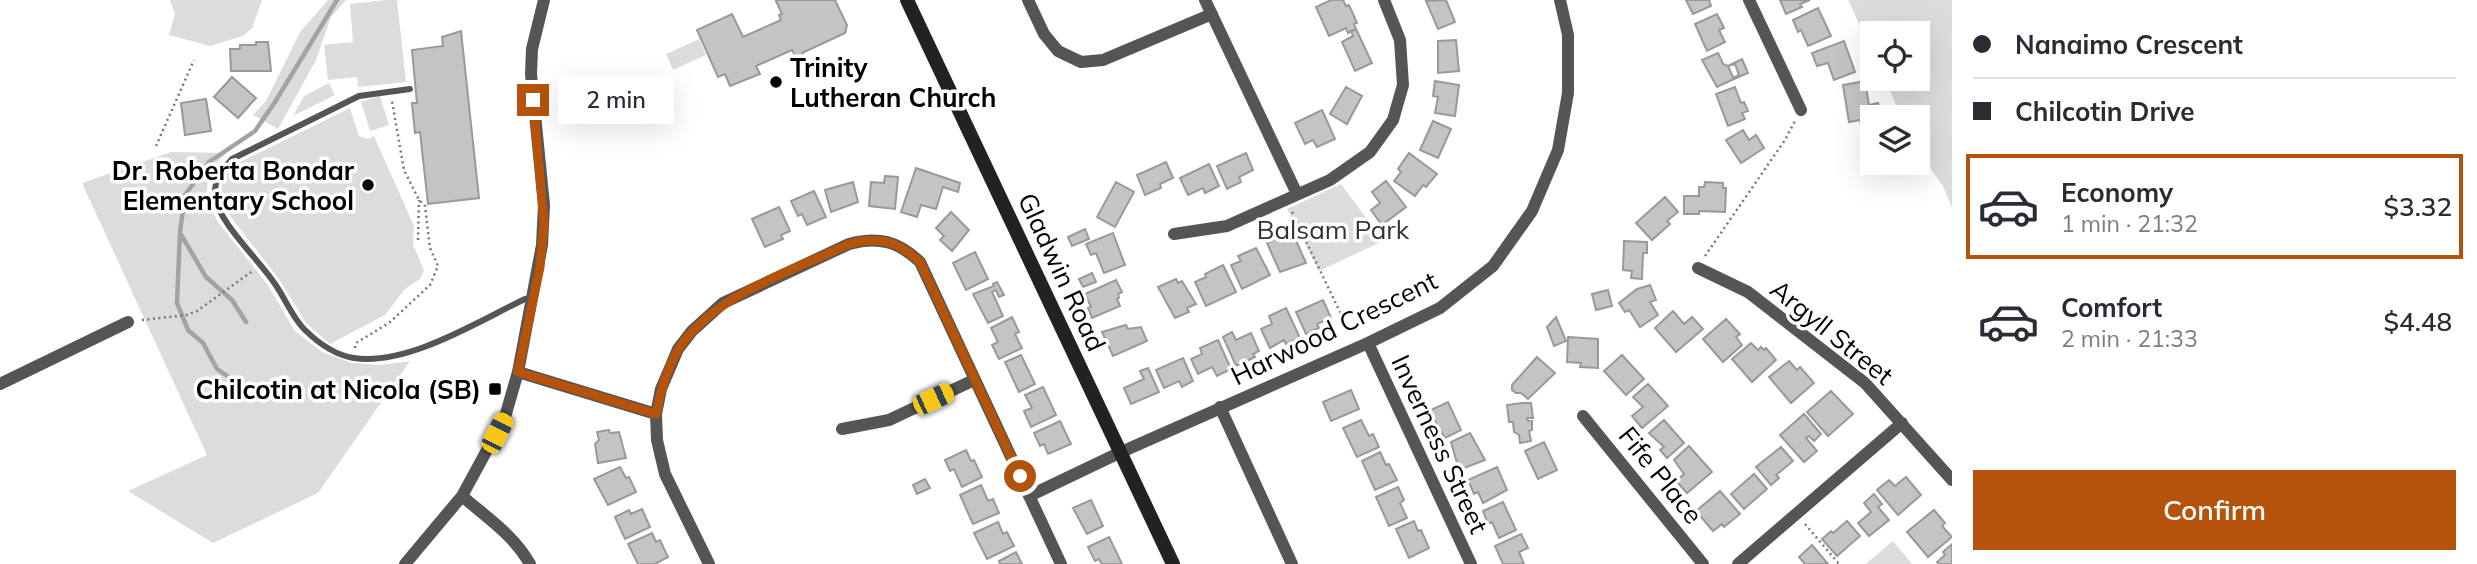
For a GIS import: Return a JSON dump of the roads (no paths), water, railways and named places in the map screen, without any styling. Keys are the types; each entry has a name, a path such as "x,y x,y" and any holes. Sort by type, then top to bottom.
{"main road":[{"name":"Gladwin Road","path":"907,0 1173,564"}],"street":[{"path":"405,564 462,496 505,417 518,372 542,245 544,205 531,74 532,49 544,0"},
{"path":"1028,0 1044,34 1058,51 1081,62 1103,60 1212,14"},
{"path":"1205,0 1292,197"},
{"path":"1174,234 1227,226 1330,180 1370,152 1393,120 1403,85 1403,55 1397,30 1384,0"},
{"name":"Harwood Crescent","path":"1029,496 1440,308 1493,265 1532,211 1558,150 1568,93 1568,35 1560,0"},
{"path":"1749,0 1801,110"},
{"path":"709,564 665,474 657,440 656,414 662,389 678,349 692,331 723,303 849,244 868,239 906,248 920,262 1061,564"},
{"name":"Argyll Street","path":"1698,268 1748,292 1866,383 1952,480"},
{"path":"0,384 128,322"},
{"name":"Inverness Street","path":"1363,345 1471,564"},
{"path":"518,372 656,414"},
{"path":"842,429 889,420 974,380"},
{"path":"1220,407 1292,564"},
{"name":"Fife Place","path":"1583,416 1703,564"},
{"path":"1738,564 1902,423"},
{"path":"462,496 507,534 530,564"}],"lane":[{"path":"410,89 359,96 232,159 217,175 215,198 225,220 274,282 302,327 326,348 353,358 379,359 409,353 525,299"}],"waterway":[{"path":"239,384 217,369 203,343 188,330 177,303 180,232 185,195 209,162 255,131 337,0"},
{"path":"180,233 206,277 232,300 246,322"}],"place":[{"name":"Trinity Lutheran Church","path":"776,82"},
{"name":"Dr. Roberta Bondar Elementary School","path":"368,185"},
{"name":"Chilcotin at Nicola (SB)","path":"495,389"}],"park label":[{"name":"Balsam Park","path":"1333,229"}]}
